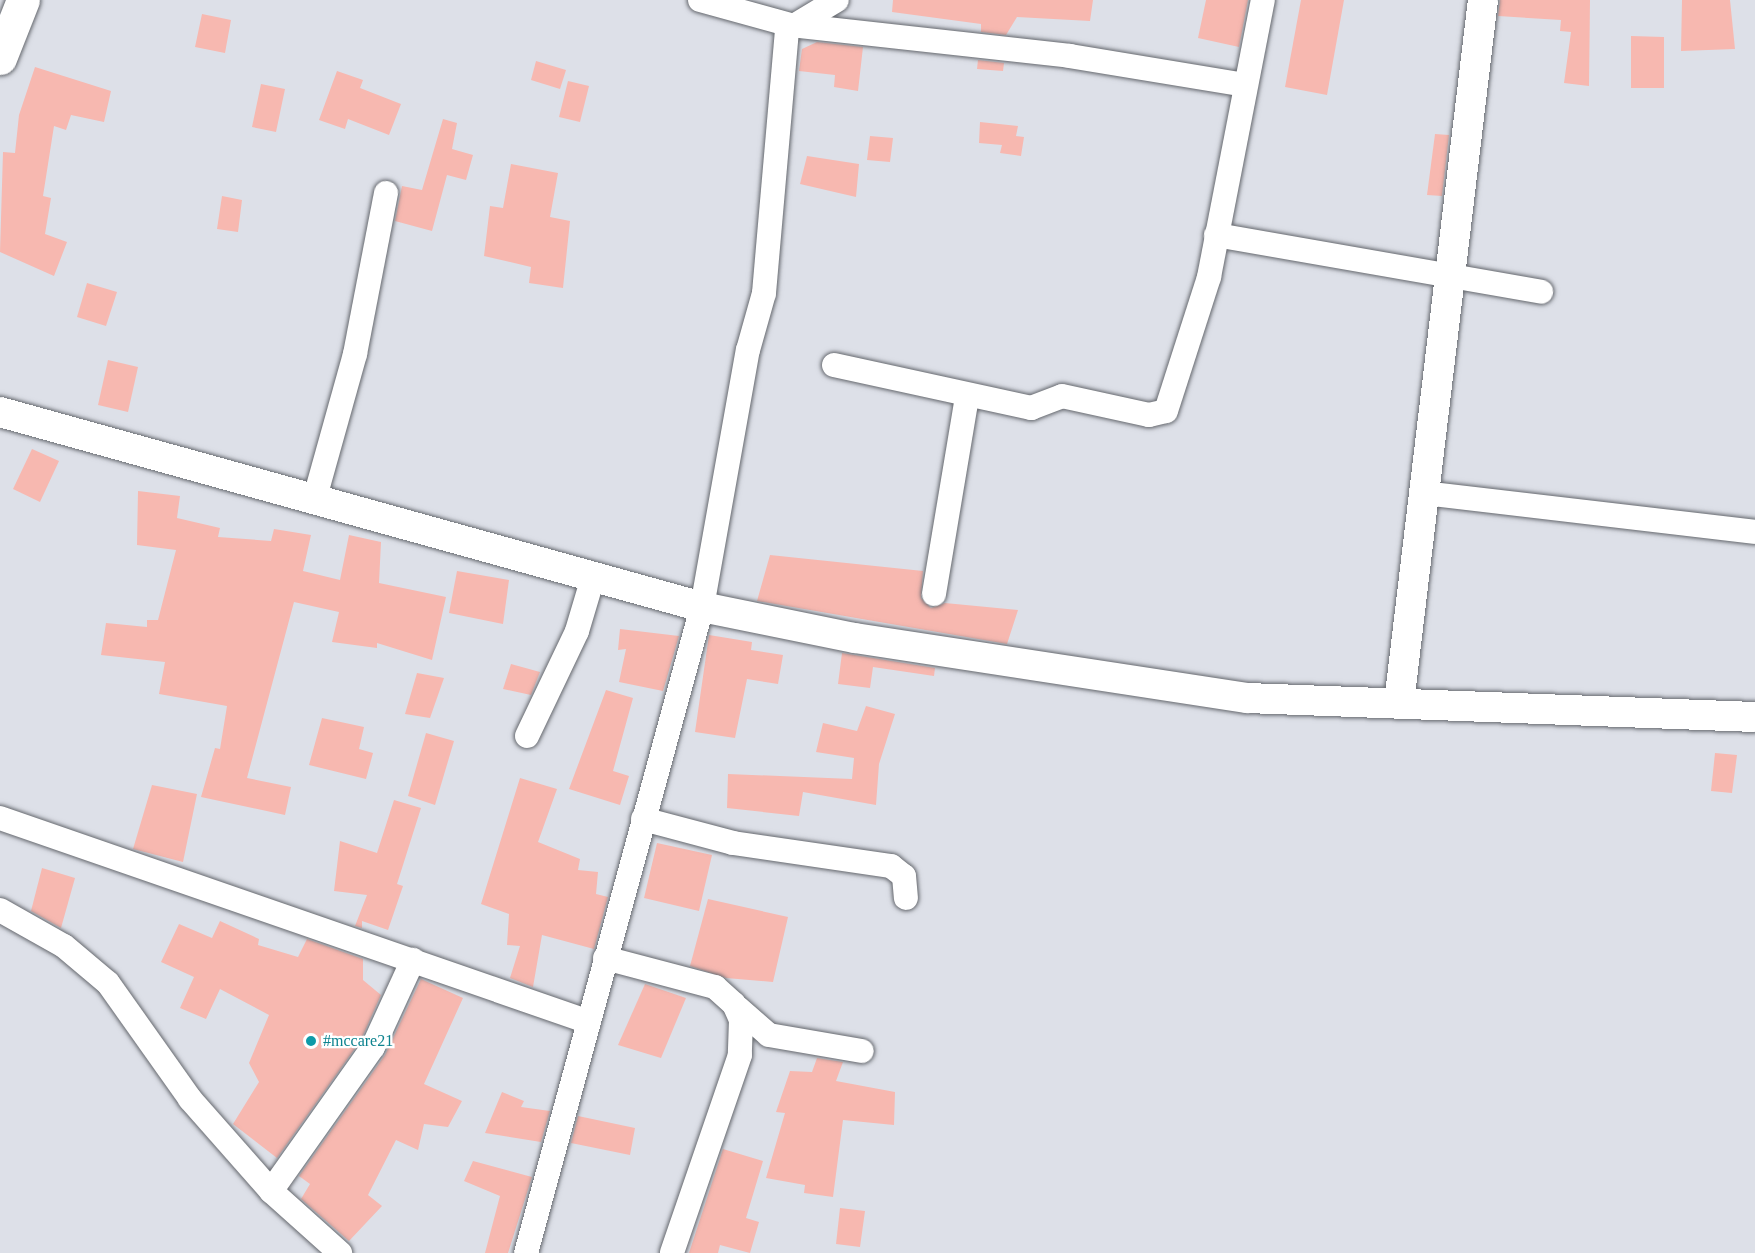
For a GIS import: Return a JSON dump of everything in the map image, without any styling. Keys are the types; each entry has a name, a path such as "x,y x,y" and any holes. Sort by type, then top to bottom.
{"main road":[{"path":"0,58 23,0"}],"street":[{"path":"700,0 791,25 1070,56 1246,85"},
{"path":"791,25 837,0"},
{"path":"834,365 967,396 1031,408 1062,396 1149,416 1166,411 1209,277 1263,0"},
{"path":"1399,703 1424,493 1446,275 1483,0"},
{"path":"526,1253 702,607 748,350 764,293 791,25"},
{"path":"314,501 355,354 386,194"},
{"path":"1216,235 1541,292"},
{"path":"934,594 967,396"},
{"path":"0,412 128,451 594,574 702,607 855,638 1247,698 1755,717"},
{"path":"1424,493 1755,532"},
{"path":"527,736 577,631 594,574"},
{"path":"0,818 120,862 413,960 589,1022"},
{"path":"643,819 733,843 891,866 904,876 906,898"},
{"path":"0,910 64,946 108,983 190,1099 271,1191 340,1253"},
{"path":"605,958 715,987 769,1035 862,1051"},
{"path":"271,1191 374,1047 413,960"},
{"path":"672,1253 740,1055 743,1036 734,1004"}],"building":[{"path":"893,0 1093,0 1090,21 1017,17 1006,35 981,32 981,24 892,12"},
{"path":"1206,0 1248,0 1239,47 1198,38"},
{"path":"1301,0 1344,0 1327,95 1285,87"},
{"path":"1500,0 1590,0 1589,86 1564,83 1571,32 1560,31 1561,20 1498,16"},
{"path":"1682,0 1730,0 1735,49 1681,51"},
{"path":"202,14 231,20 225,53 195,47"},
{"path":"1631,36 1664,37 1664,88 1631,88"},
{"path":"817,42 863,47 858,91 834,87 835,75 799,71 802,49"},
{"path":"978,60 1004,63 1003,71 977,69"},
{"path":"536,61 566,70 560,89 531,80"},
{"path":"35,67 111,91 104,122 71,115 66,130 54,126 43,196 51,198 45,234 67,242 54,276 0,252 3,152 15,153 19,115"},
{"path":"337,71 363,80 360,88 401,104 389,135 348,119 345,129 319,120"},
{"path":"568,81 589,86 580,122 559,117"},
{"path":"261,84 285,89 276,132 252,127"},
{"path":"443,119 457,123 452,149 473,155 466,180 447,175 432,231 395,221 402,186 422,190"},
{"path":"980,122 1018,126 1016,136 1024,137 1021,156 1000,153 1002,145 979,143"},
{"path":"1435,134 1449,135 1442,196 1427,195"},
{"path":"870,136 893,138 890,162 867,160"},
{"path":"807,156 859,164 856,197 800,184"},
{"path":"511,164 558,173 550,217 570,221 563,288 529,283 531,267 484,256 490,206 503,208"},
{"path":"222,196 242,200 238,232 217,229"},
{"path":"87,283 117,292 106,326 77,317"},
{"path":"108,360 138,367 128,412 98,405"},
{"path":"32,449 59,461 40,502 13,489"},
{"path":"138,491 180,496 177,518 220,528 218,537 271,541 274,529 311,535 303,571 340,580 349,535 381,542 379,583 446,597 432,660 377,643 377,648 332,642 339,612 294,602 247,778 291,787 285,815 201,797 215,748 220,749 227,706 159,694 165,662 101,655 106,623 147,627 147,620 158,620 176,550 137,545"},
{"path":"770,555 923,571 921,598 931,608 945,603 1018,610 1007,644 757,601"},
{"path":"457,571 509,580 503,624 449,613"},
{"path":"620,629 679,636 663,691 619,682 626,649 618,650"},
{"path":"709,635 752,642 751,650 783,655 778,684 747,679 735,738 695,732"},
{"path":"842,653 935,668 934,676 873,667 870,688 838,684"},
{"path":"511,664 540,672 531,695 503,689"},
{"path":"417,673 444,678 430,718 405,714"},
{"path":"606,690 633,698 613,771 629,776 620,805 569,789"},
{"path":"866,706 895,714 879,764 876,805 803,792 799,816 727,808 728,774 852,779 854,758 816,752 823,723 857,731"},
{"path":"322,718 364,727 359,749 373,753 366,779 309,765"},
{"path":"426,733 454,741 435,805 408,796"},
{"path":"1715,753 1737,755 1732,793 1711,791"},
{"path":"520,778 557,789 538,842 580,859 578,870 598,872 596,894 608,897 594,949 542,935 533,987 510,978 520,946 507,945 509,914 481,904"},
{"path":"152,785 197,794 183,862 133,849"},
{"path":"394,800 421,808 397,884 403,886 388,930 362,921 362,928 355,926 367,895 334,891 340,841 377,853"},
{"path":"657,843 712,855 699,911 644,898"},
{"path":"42,868 75,878 61,928 31,911"},
{"path":"708,899 788,917 773,982 726,978 690,966"},
{"name":"#mccare21","path":"220,921 259,939 258,945 298,957 307,939 363,959 363,980 381,995 361,1040 277,1158 233,1124 259,1082 249,1063 269,1015 220,989 206,1019 180,1008 194,977 161,962 179,924 212,938"},
{"path":"421,979 463,998 424,1084 462,1101 448,1127 424,1124 418,1150 396,1140 368,1195 382,1206 349,1241 301,1199 310,1184 299,1176 385,1055"},
{"path":"645,984 686,998 661,1058 618,1045"},
{"path":"817,1058 843,1062 836,1081 895,1092 894,1125 843,1120 833,1197 804,1193 805,1185 766,1178 785,1113 776,1112 790,1071 812,1072"},
{"path":"502,1092 524,1101 521,1107 550,1111 541,1142 485,1133"},
{"path":"578,1116 635,1128 630,1155 571,1143"},
{"path":"723,1149 763,1161 746,1218 759,1222 750,1253 720,1245 718,1253 689,1253"},
{"path":"473,1161 532,1177 508,1253 485,1253 500,1196 464,1181"},
{"path":"840,1208 865,1211 860,1247 836,1244"}],"place":[{"name":"#mccare21","path":"311,1041"}]}
